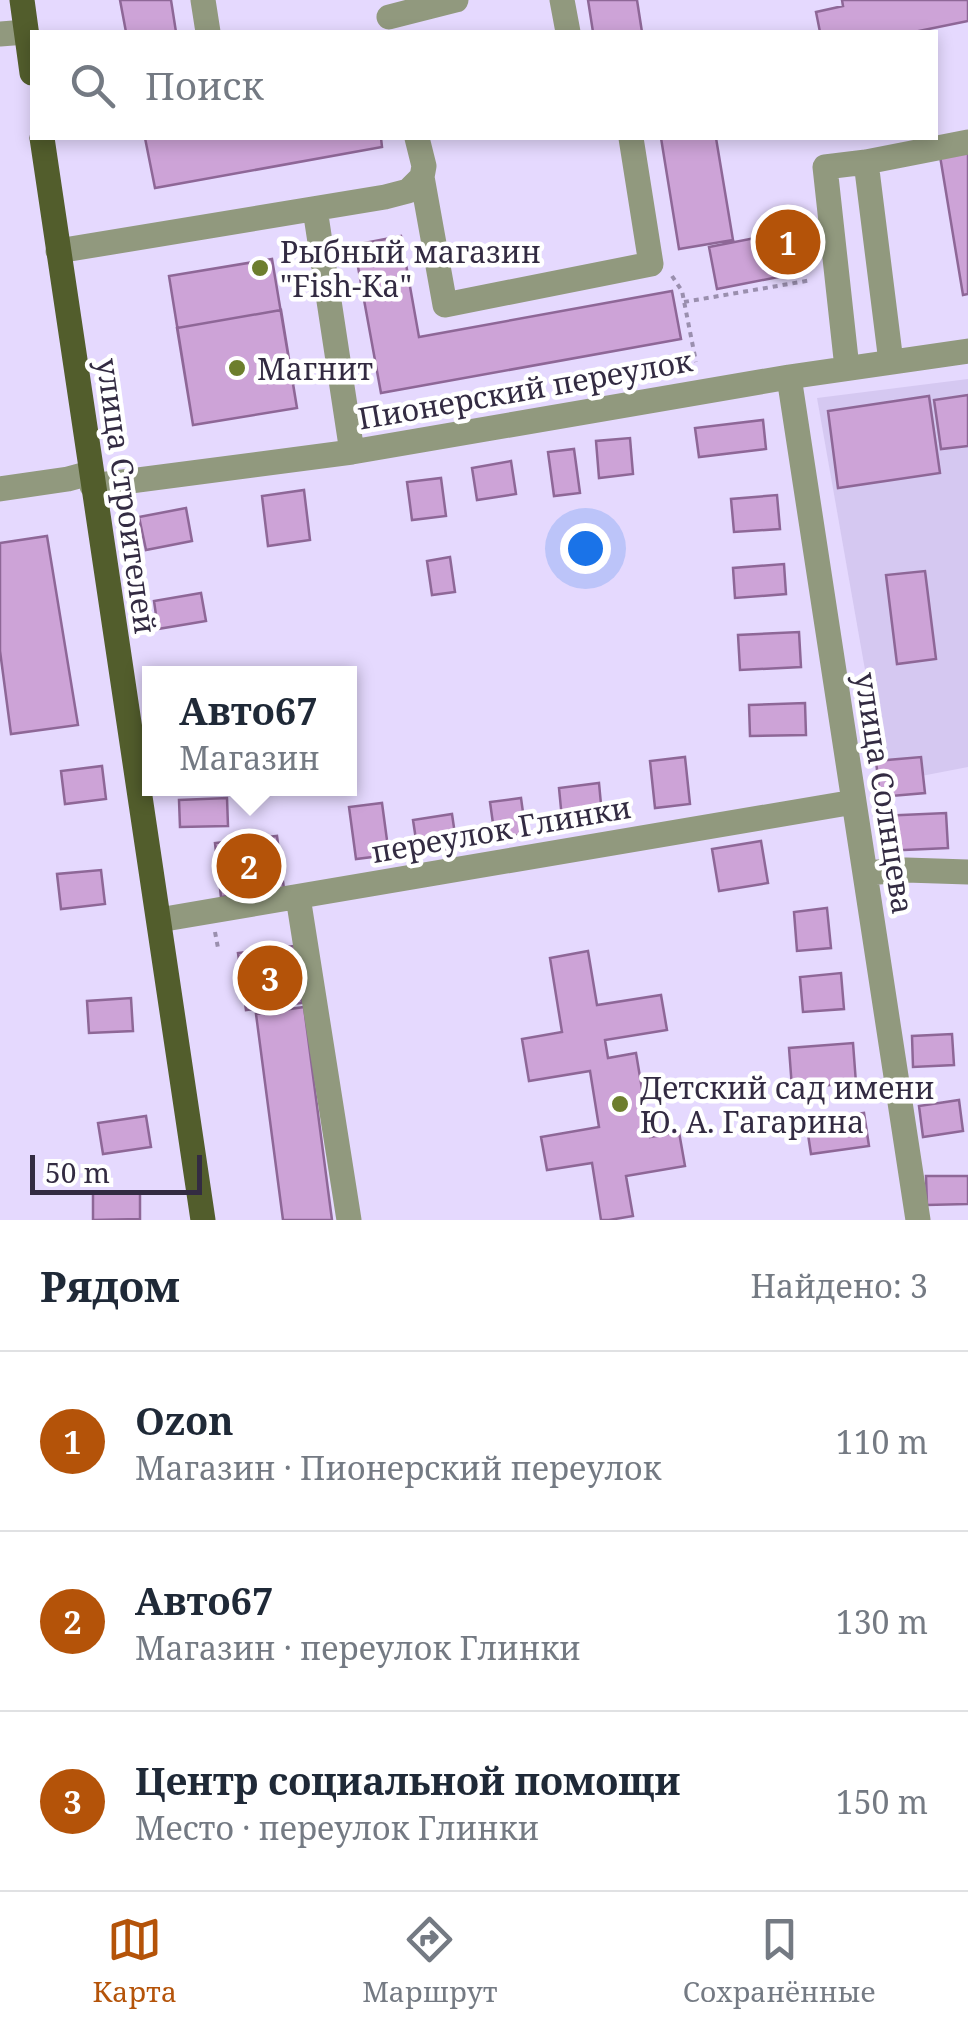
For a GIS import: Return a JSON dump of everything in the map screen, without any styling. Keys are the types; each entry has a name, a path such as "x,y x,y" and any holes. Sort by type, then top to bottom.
{"main road":[{"path":"22,0 30,60"},
{"name":"улица Строителей","path":"42,140 202,1220"}],"street":[{"path":"203,0 208,30"},
{"path":"385,16 456,0"},
{"path":"562,0 568,30"},
{"path":"0,34 26,32"},
{"path":"418,140 445,305 651,264 630,140"},
{"path":"847,368 825,167 968,142"},
{"path":"866,162 892,362"},
{"path":"58,251 384,197 408,191 422,177"},
{"path":"315,209 352,452"},
{"name":"Пионерский переулок","path":"0,489 352,452 789,377 968,351"},
{"name":"улица Солнцева","path":"789,377 918,1220"},
{"name":"переулок Глинки","path":"159,920 854,802"},
{"path":"865,873 968,872"},
{"path":"298,896 349,1220"}],"path":[{"path":"670,272 682,291 696,362"},
{"path":"684,302 812,280"}],"shaded area":[{"path":"968,379 968,767 885,783 817,398"}],"building":[{"path":"120,0 171,0 176,30 126,30"},
{"path":"588,0 637,0 642,30 593,30"},
{"path":"842,0 968,0 968,21 924,30 820,30 816,12 843,6"},
{"path":"145,140 381,140 382,147 155,188"},
{"path":"661,140 716,140 733,240 679,249"},
{"path":"968,151 968,294 963,295 940,156"},
{"path":"796,230 804,272 717,289 709,247"},
{"path":"401,236 419,337 672,291 681,339 381,393 354,245"},
{"name":"Магнит","path":"272,259 297,408 193,425 169,276"},
{"name":"Магнит","path":"281,310 297,408 193,425 177,328"},
{"path":"968,395 968,446 941,449 934,400"},
{"path":"929,396 940,473 838,488 828,411"},
{"path":"763,420 766,449 699,457 695,428"},
{"path":"630,438 633,474 599,478 596,441"},
{"path":"574,449 580,493 554,496 548,452"},
{"path":"511,461 516,494 477,500 472,468"},
{"path":"441,478 446,516 412,520 407,482"},
{"path":"304,490 310,540 268,546 262,496"},
{"path":"777,495 780,529 734,532 731,499"},
{"path":"186,508 192,541 146,550 139,517"},
{"path":"47,536 78,725 11,734 0,651 0,543"},
{"path":"450,557 455,592 432,595 427,561"},
{"path":"784,564 786,594 735,598 733,568"},
{"path":"925,571 936,659 897,664 886,575"},
{"path":"201,593 206,621 158,629 154,601"},
{"path":"799,632 801,667 740,670 738,635"},
{"path":"805,703 806,735 750,736 749,705"},
{"path":"685,757 690,804 655,808 650,761"},
{"path":"921,757 925,793 880,797 876,761"},
{"path":"102,766 106,799 65,804 61,771"},
{"path":"599,783 602,815 562,819 559,788"},
{"path":"227,798 228,826 180,827 179,800"},
{"path":"521,798 526,834 495,838 490,802"},
{"path":"382,803 389,855 356,859 349,807"},
{"path":"946,813 948,848 882,851 880,816"},
{"path":"452,814 457,848 418,853 413,820"},
{"path":"277,836 284,889 221,897 215,843"},
{"path":"761,841 768,883 719,891 712,849"},
{"path":"101,870 105,904 61,909 57,874"},
{"path":"827,908 831,948 797,951 794,912"},
{"path":"295,946 302,1003 246,1010 238,953"},
{"name":"Детский сад имени Ю. А. Гагарина","path":"588,951 597,1005 661,995 667,1030 605,1040 608,1058 636,1053 650,1137 679,1132 685,1166 626,1176 633,1216 609,1220 601,1220 592,1163 547,1170 541,1137 599,1127 590,1071 529,1081 522,1039 562,1032 550,958"},
{"path":"841,973 844,1009 803,1012 800,977"},
{"path":"131,998 133,1031 89,1033 87,1001"},
{"path":"304,1007 332,1220 283,1220 256,1014"},
{"path":"952,1034 954,1065 913,1067 912,1036"},
{"path":"853,1043 856,1083 792,1088 789,1048"},
{"path":"959,1100 963,1131 923,1137 919,1106"},
{"path":"864,1113 869,1146 811,1154 806,1121"},
{"path":"146,1116 151,1147 103,1154 98,1123"},
{"path":"926,1176 968,1176 968,1204 927,1205"},
{"path":"93,1192 140,1192 140,1219 93,1220"}],"place":[{"name":"Ozon","path":"788,242"},
{"name":"Рыбный магазин \"Fish-Ка\"","path":"260,268"},
{"name":"Магнит","path":"237,368"},
{"name":"Авто67","path":"249,866"},
{"name":"Центр социальной помощи","path":"270,978"},
{"name":"Детский сад имени Ю. А. Гагарина","path":"620,1104"}]}
